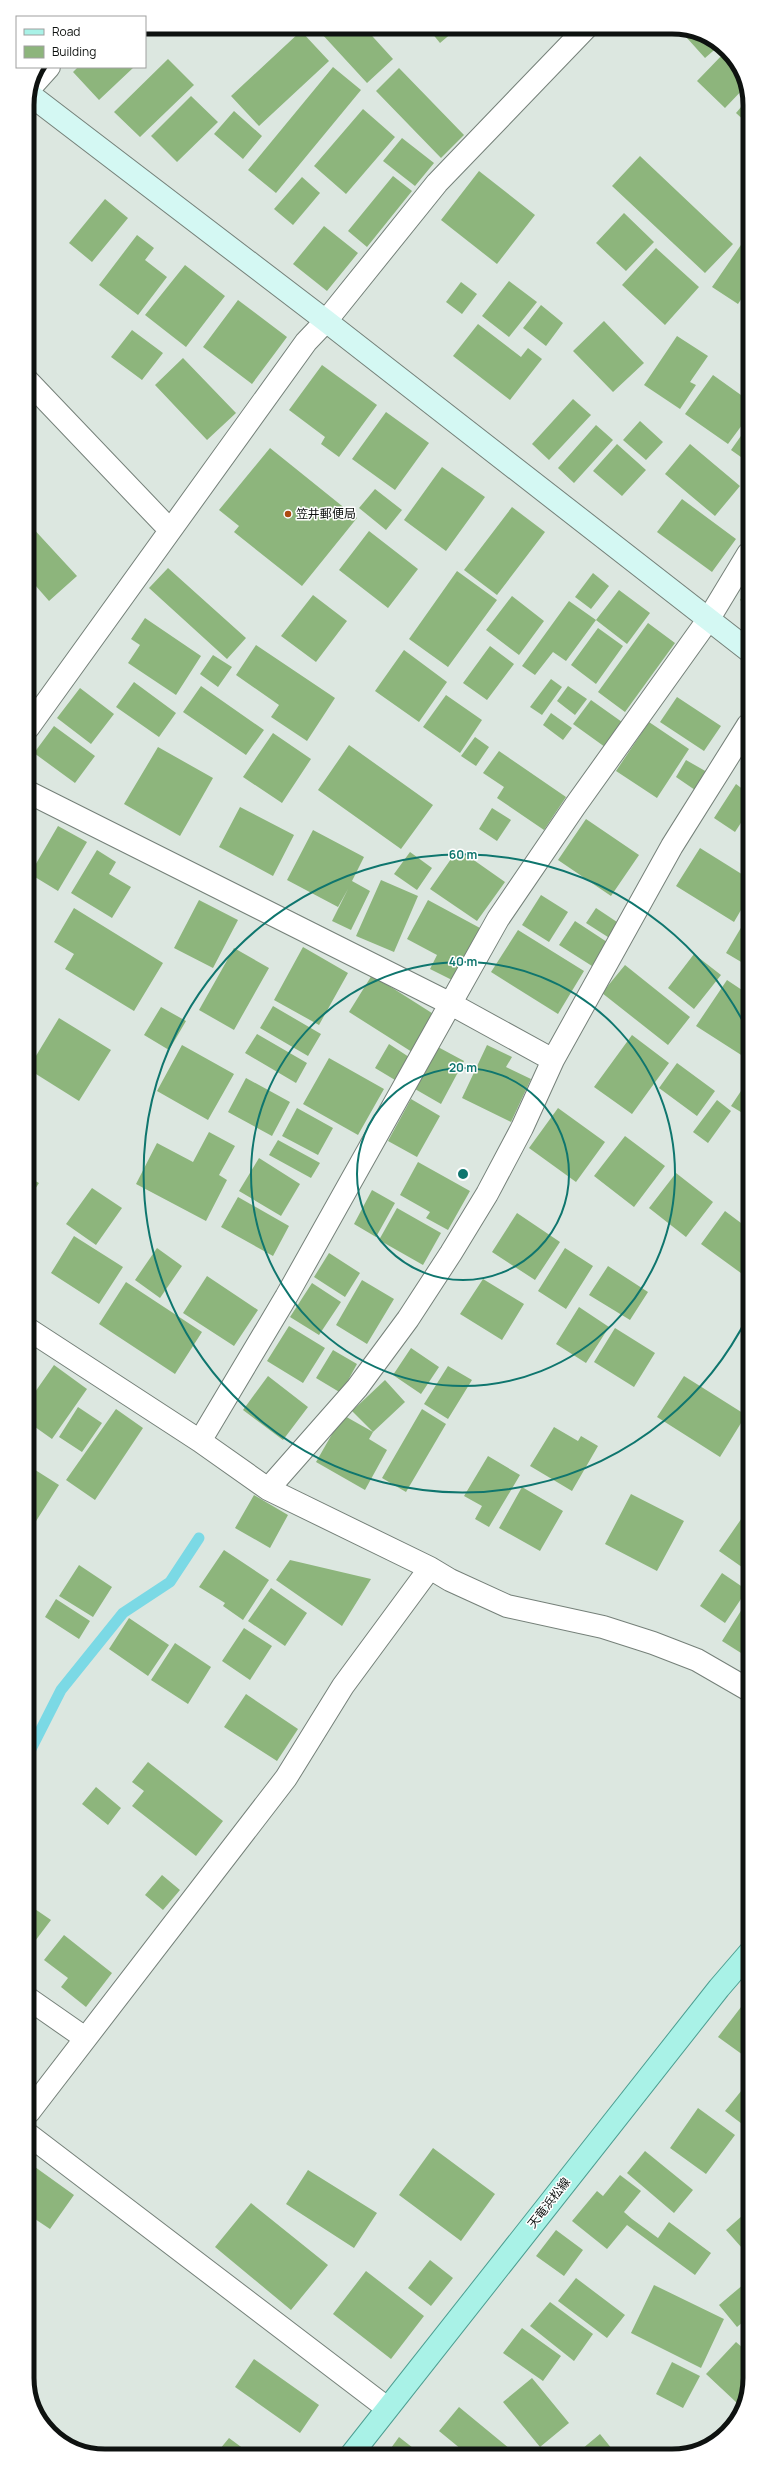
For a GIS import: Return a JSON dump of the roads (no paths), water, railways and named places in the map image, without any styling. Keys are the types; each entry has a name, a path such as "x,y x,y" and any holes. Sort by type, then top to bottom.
{"main road":[{"name":"天竜浜松線","path":"356,2449 719,1988 743,1960"}],"street":[{"path":"34,720 306,342 326,321 437,183 580,34"},
{"path":"39,78 48,68"},
{"path":"35,98 326,321 743,646"},
{"path":"34,387 170,530"},
{"path":"200,1441 286,1297 498,919 532,868 708,620 743,562"},
{"path":"268,1489 357,1388 417,1306 490,1188 522,1128 553,1060 672,846 743,733"},
{"path":"34,795 451,1004 553,1060"},
{"path":"34,1333 200,1441 268,1489 430,1568 450,1580 508,1606 603,1627 653,1643 697,1660 743,1687"},
{"path":"34,2105 286,1778 343,1686 430,1568"},
{"path":"34,2002 85,2038"},
{"path":"34,2139 387,2408"}],"waterway":[{"path":"34,1743 61,1690 123,1613 170,1582 199,1538"}],"place":[{"name":"笠井郵便局","path":"288,514"}]}
